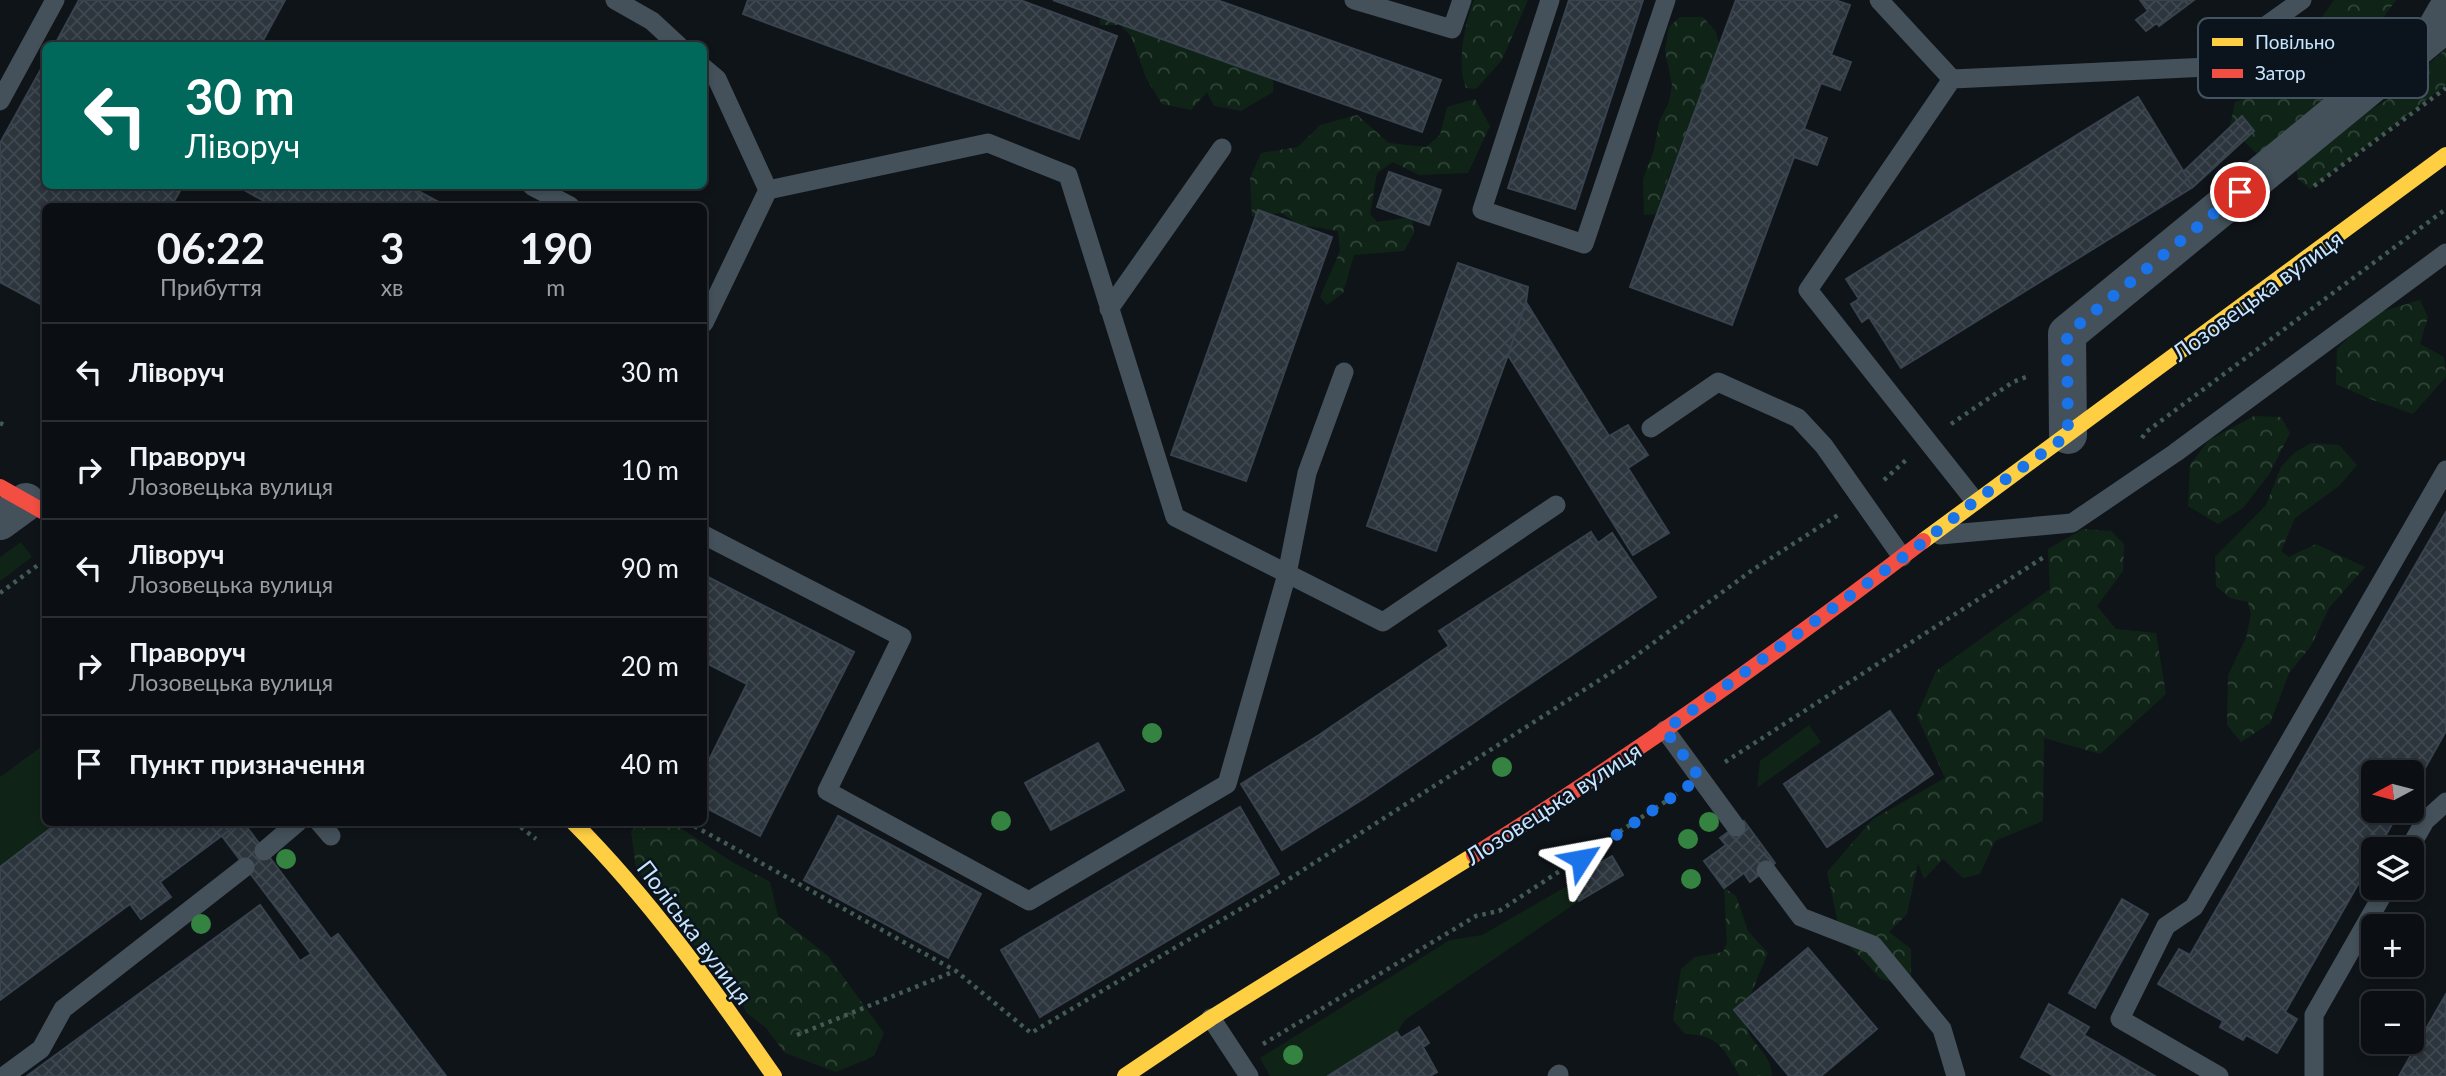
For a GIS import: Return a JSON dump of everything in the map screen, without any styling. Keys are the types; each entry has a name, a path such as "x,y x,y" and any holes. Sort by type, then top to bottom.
{"street":[{"path":"2428,38 2434,33 2446,12"},
{"path":"2068,435 2067,334 2355,98"},
{"name":"Лозовецька вулиця","path":"1125,1076 1211,1018 1547,810 1665,730 2446,155"},
{"name":"Поліська вулиця","path":"577,826 608,856 685,954 774,1076"}],"lane":[{"path":"0,101 55,0"},
{"path":"615,0 652,21 675,42"},
{"path":"1354,0 1451,29 1462,0"},
{"path":"1550,0 1482,210 1584,244 1666,0"},
{"path":"1879,0 1952,79 2198,67"},
{"path":"2277,18 2302,0"},
{"path":"707,71 717,79 768,190"},
{"path":"1952,79 1808,290 1975,501"},
{"path":"707,308 712,284 768,190 988,143 1068,174 1175,517 1383,622 1556,505"},
{"path":"1109,309 1222,148"},
{"path":"538,189 564,203"},
{"path":"1931,536 2072,523 2175,453 2446,253"},
{"path":"707,537 902,637 827,791 1029,901 1227,784 1287,574 1307,473 1344,372"},
{"path":"1651,428 1718,382 1798,418 1824,446 1902,557"},
{"path":"2219,1076 2120,1018 2166,926 2194,907 2446,470"},
{"path":"1665,730 1736,827"},
{"path":"2416,837 2425,821 2446,802"},
{"path":"264,851 293,826"},
{"path":"5,1076 41,1049 63,1010 245,867"},
{"path":"1766,870 1801,917 1873,945 1942,1029 1956,1076"},
{"path":"2314,1076 2314,1015 2380,900"},
{"path":"1211,1018 1249,1076"}],"path":[{"path":"694,826 956,971 1031,1033 1264,895 1626,663 1751,571 1863,499"},
{"path":"0,593 38,565 42,565"},
{"path":"1238,1059 1476,916 1499,911 1700,778"},
{"path":"797,1035 956,971"}],"green space":[{"path":"1474,0 1528,0 1502,60 1476,89 1466,88 1462,67 1465,32"},
{"path":"2334,0 2396,0 2383,18 2322,18"},
{"path":"1099,5 1274,64 1273,92 1241,111 1214,106 1207,92 1191,110 1162,104 1146,78 1131,36 1120,25 1100,25"},
{"path":"1680,17 1703,17 1716,32 1721,55 1716,75 1668,178 1656,214 1644,215 1643,179 1654,150 1659,122 1669,102 1672,85 1665,50 1669,27"},
{"path":"2446,49 2446,85 2310,189 2298,179 2296,167 2308,147 2389,98 2428,98 2428,65"},
{"path":"2248,98 2331,98 2263,160 2230,127 2235,102"},
{"path":"1475,99 1490,126 1468,173 1419,175 1393,162 1377,173 1370,214 1377,222 1412,217 1414,233 1404,251 1354,255 1343,293 1327,305 1320,297 1340,251 1338,231 1297,224 1282,213 1252,216 1250,178 1261,153 1298,147 1320,125 1357,115 1389,143 1426,147 1440,135 1447,107"},
{"path":"2420,300 2428,317 2420,344 2444,357 2446,377 2413,414 2336,384 2337,349 2370,315"},
{"path":"2254,416 2281,417 2290,433 2270,473 2243,508 2218,524 2188,506 2190,465 2209,440"},
{"path":"2311,443 2339,445 2357,465 2339,486 2295,518 2281,551 2289,557 2316,544 2365,567 2329,608 2311,646 2289,673 2270,723 2241,742 2227,725 2228,675 2246,638 2251,614 2248,602 2230,598 2216,586 2215,557 2266,505 2281,467 2294,453"},
{"path":"2083,529 2111,531 2124,544 2123,571 2097,606 2116,629 2156,633 2166,694 2100,754 2044,738 2043,821 1995,841 1980,874 1963,878 1943,859 1924,879 1918,863 1907,914 1889,932 1911,949 1911,976 1906,986 1881,979 1841,937 1827,872 1873,819 1945,778 1917,716 1936,671 2050,589 2048,549"},
{"path":"21,542 32,557 0,581 0,557"},
{"path":"1809,725 1821,742 1757,788 1760,761"},
{"path":"42,746 42,826 55,826 0,867 0,777"},
{"path":"637,826 678,826 732,862 770,882 778,916 828,956 884,1033 874,1056 836,1072 785,1053 766,1028 746,1012 728,969 697,949 636,868 631,831"},
{"path":"1569,885 1579,901 1405,1020 1397,1032 1328,1076 1270,1076 1260,1058 1450,940 1482,935"},
{"path":"1724,888 1736,896 1748,931 1768,953 1752,993 1747,1025 1752,1039 1769,1062 1772,1076 1740,1076 1719,1045 1706,1037 1685,1034 1673,1020 1681,969 1695,957 1723,952 1727,943"}],"building":[{"path":"79,0 285,0 262,42 56,42"},
{"path":"748,0 1020,0 1117,36 1079,139 743,14"},
{"path":"1053,0 1217,0 1441,80 1422,132"},
{"path":"1569,0 1643,0 1575,209 1508,188"},
{"path":"1736,0 1835,0 1850,5 1831,55 1851,62 1840,90 1821,83 1804,129 1827,138 1817,165 1794,157 1732,325 1630,287"},
{"path":"2140,0 2194,0 2159,26 2157,23 2146,31 2136,20 2148,11"},
{"path":"42,67 42,189 181,189 173,203 42,203 42,305 0,282 0,143"},
{"path":"2138,97 2193,187 1901,368 1869,317 1862,322 1851,304 1859,299 1846,279"},
{"path":"2242,116 2254,131 2193,187 2183,172"},
{"path":"1389,172 1441,190 1429,225 1377,207"},
{"path":"242,189 415,189 440,203 268,203"},
{"path":"1258,210 1332,237 1246,481 1171,455"},
{"path":"1458,263 1528,287 1526,302 1508,355 1436,551 1367,526"},
{"path":"1526,302 1609,436 1628,425 1648,455 1628,468 1669,533 1633,555 1508,355"},
{"path":"2446,512 2446,731 2424,770 2424,760 2361,760 2361,823 2393,823 2385,837 2361,837 2361,879 2285,1012 2297,1019 2277,1053 2246,1035 2243,1040 2220,1027 2223,1021 2158,984 2179,949 2190,955"},
{"path":"1591,532 1598,543 1612,533 1656,597 1363,799 1282,850 1241,784 1319,735 1449,646 1439,631"},
{"path":"707,577 854,652 760,836 707,809 707,764 747,684 707,664"},
{"path":"1890,711 1933,774 1827,847 1784,784"},
{"path":"1098,743 1124,790 1051,830 1025,783"},
{"path":"1240,807 1279,874 1040,1017 1001,950"},
{"path":"838,816 981,894 948,958 804,880"},
{"path":"1744,821 1775,863 1750,882 1744,873 1724,888 1704,861 1726,845 1720,838"},
{"path":"54,826 235,826 160,882 171,897 141,919 130,904 0,1000 0,867"},
{"path":"235,826 246,826 331,939 338,934 446,1076 27,1076 260,905 300,961 311,954 222,836"},
{"path":"1612,856 1623,875 1579,901 1567,882"},
{"path":"2122,899 2148,914 2095,1008 2069,993"},
{"path":"1808,948 1877,1029 1821,1076 1789,1076 1734,1010"},
{"path":"2446,994 2446,1076 2399,1076 2412,1054 2424,1054 2424,1032"},
{"path":"2049,1004 2089,1027 2084,1035 2155,1076 2054,1076 2021,1057"},
{"path":"1419,1027 1429,1043 1423,1047 1437,1072 1430,1076 1328,1076 1397,1032 1401,1038"}],"traffic: slow":[{"path":"1923,541 2446,155"},
{"path":"577,826 654,913 774,1076"},
{"path":"1125,1076 1211,1018 1474,855"}],"traffic: jam":[{"path":"0,487 42,511"},
{"path":"1474,855 1702,704 1923,541"}],"route":[{"path":"1581,859 1700,778 1665,730 2068,435 2067,334 2240,192"}]}
